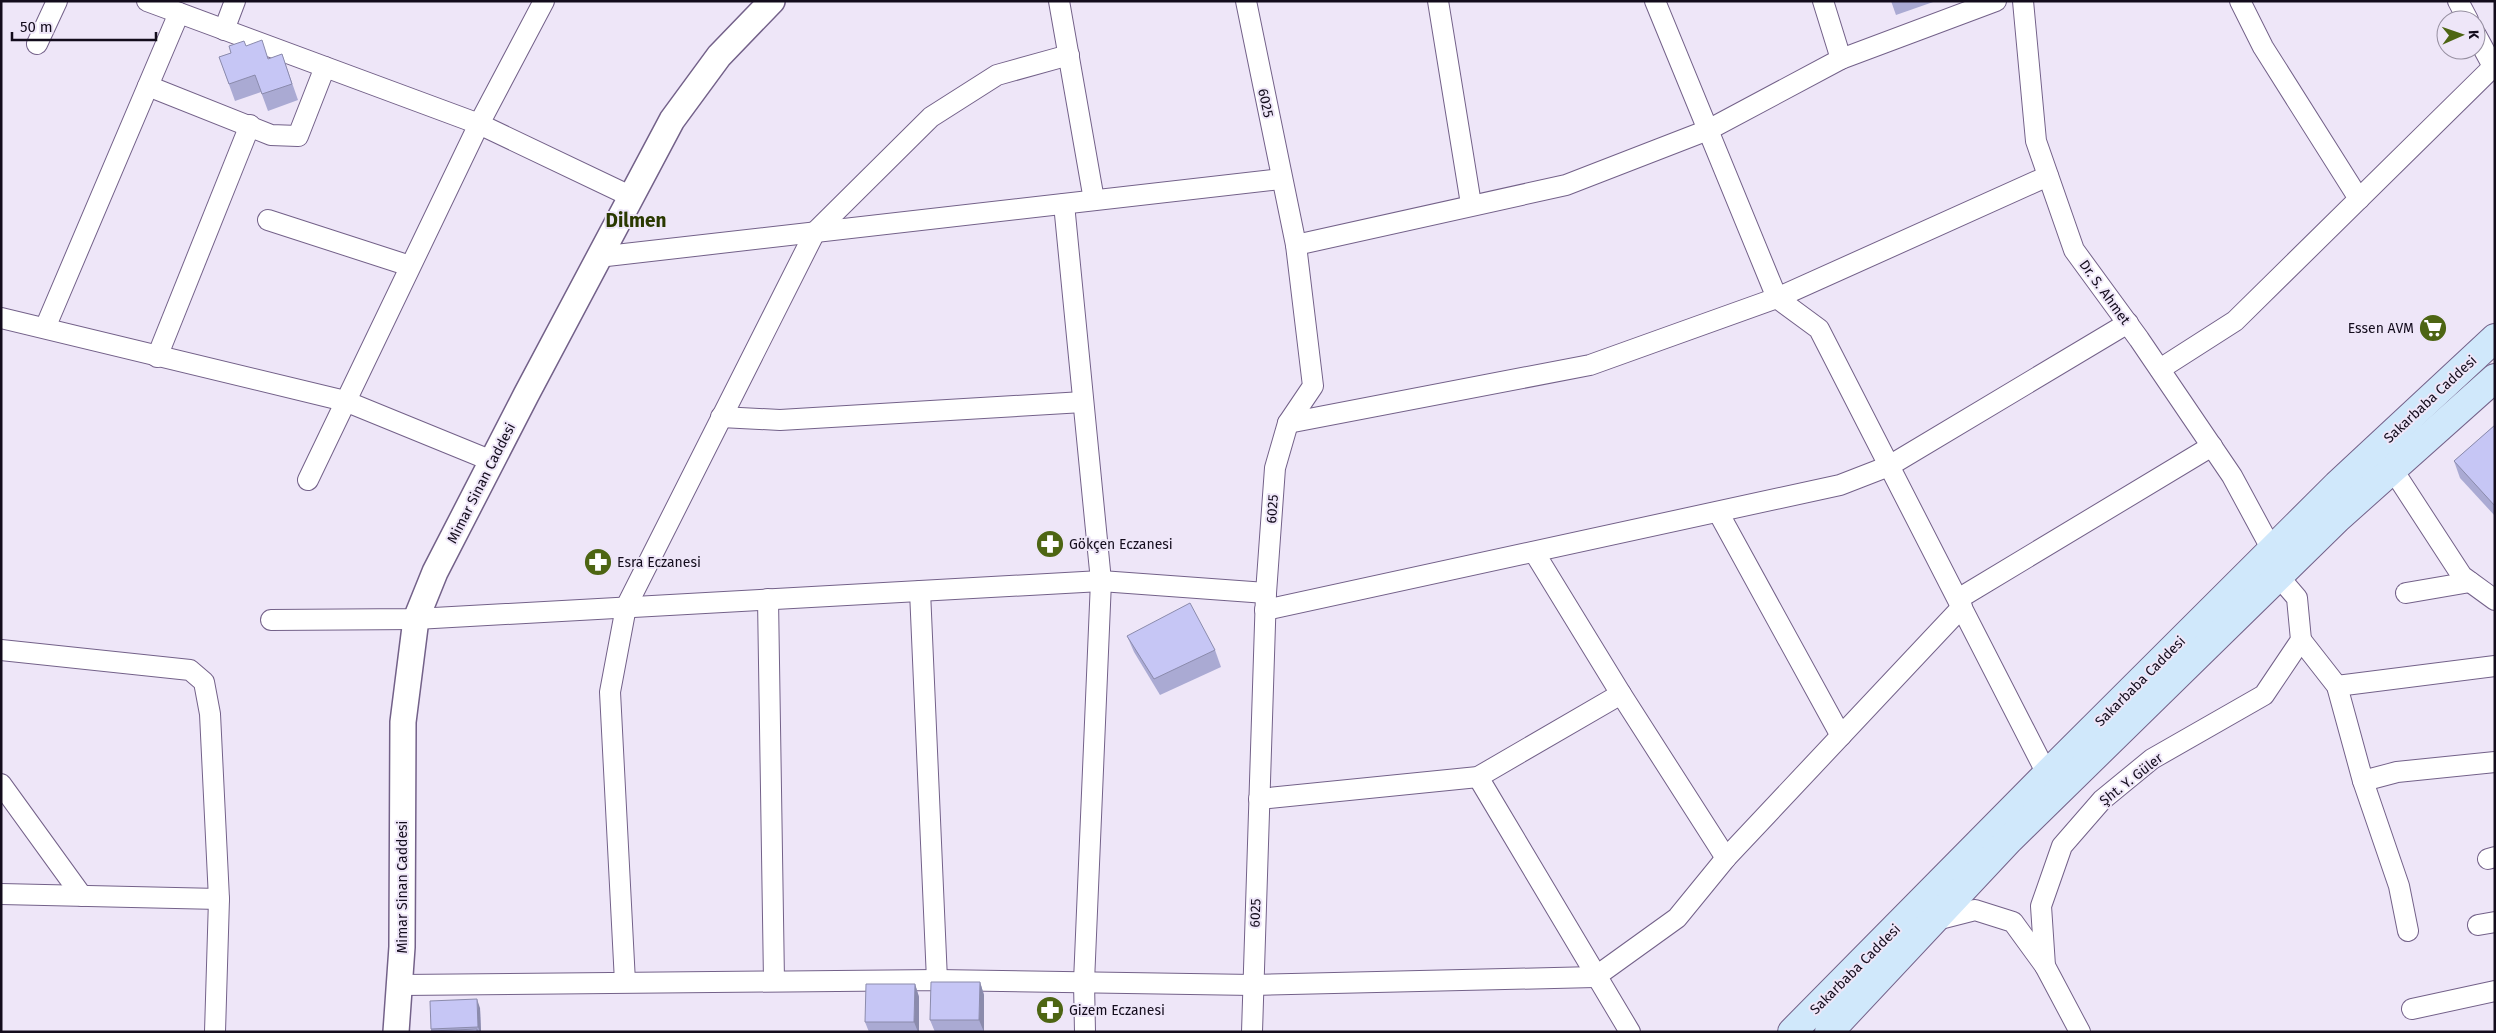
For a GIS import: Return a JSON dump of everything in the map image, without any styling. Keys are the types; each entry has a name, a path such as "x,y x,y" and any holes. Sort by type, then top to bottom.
{"main road":[{"name":"Sakarbaba Caddesi","path":"1792,1032 2337,485 2495,338"},
{"name":"Sakarbaba Caddesi","path":"1829,1032 2009,840 2338,518 2495,378"}],"street":[{"path":"37,44 57,1"},
{"path":"147,1 479,124 630,196"},
{"path":"224,30 235,1"},
{"path":"308,480 479,124 544,1"},
{"name":"Mimar Sinan Caddesi","path":"396,1032 401,985 403,722 416,619 435,572 630,196 672,120 719,56 772,1"},
{"path":"1059,1 1094,200"},
{"name":"6025","path":"1246,1 1281,179 1296,244 1313,386 1288,423 1274,468 1266,602 1252,1032"},
{"path":"1438,1 1471,204"},
{"path":"1655,1 1777,298 1819,329 2047,774"},
{"path":"1823,1 1841,59"},
{"path":"1296,244 1471,204 1566,185 1708,130 1841,59 1996,1"},
{"name":"Dr. S. Ahmet","path":"2024,1 2036,142 2074,250 2160,369 2232,476 2272,550"},
{"path":"2240,1 2263,47 2359,199"},
{"path":"45,328 179,13"},
{"path":"2160,369 2235,321 2494,68 2486,53"},
{"path":"625,982 610,692 626,607 815,232 931,118 997,75 1068,55"},
{"path":"148,86 250,125 271,135 298,136 325,67"},
{"path":"157,357 250,125"},
{"path":"1288,423 1590,365 1777,298 2048,176"},
{"path":"598,258 1281,179"},
{"path":"1064,204 1101,581 1084,982 1084,1032"},
{"path":"268,220 410,266"},
{"path":"1,318 345,401 492,461"},
{"path":"271,620 416,619 1101,581 1266,602 1534,552 1840,485 1889,466 2128,324"},
{"path":"721,417 780,420 1083,402"},
{"path":"406,1032 401,985 937,980 1253,985 1595,977 1677,918 1726,858 1841,736 1960,603 2212,446"},
{"path":"2393,470 2462,576 2495,600"},
{"path":"1718,512 1841,736"},
{"path":"1534,552 1620,694 1726,858"},
{"path":"2279,577 2297,598 2301,640 2337,686 2363,781 2399,886 2408,932"},
{"path":"2406,593 2470,582"},
{"path":"920,591 937,980"},
{"path":"768,599 774,981"},
{"name":"Şht. Y. Güler","path":"2080,1032 2045,966 2041,906 2062,846 2102,800 2152,759 2264,696 2301,640"},
{"path":"1,650 190,670 204,682 210,714 218,899 215,1032"},
{"path":"2337,686 2495,666"},
{"path":"1259,799 1478,777 1620,694"},
{"path":"2363,781 2397,772 2495,762"},
{"path":"1478,777 1595,977 1630,1032"},
{"path":"1,784 82,896"},
{"path":"1,894 218,899"},
{"path":"1932,921 1975,910 2013,922 2045,966"},
{"path":"2412,1009 2495,991"}],"building":[{"path":"262,40 268,59 282,54 292,84 262,94 255,75 229,84 219,57 231,53 229,46 244,41 246,46"},
{"path":"2495,425 2495,506 2454,461"},
{"path":"1190,603 1215,650 1154,679 1127,636"},
{"path":"931,982 980,982 979,1020 930,1020"},
{"path":"866,984 915,984 914,1022 865,1022"},
{"path":"477,999 478,1027 431,1029 430,1001"},
{"path":"477,1029 477,1032 431,1032 431,1031"}],"place":[{"name":"Essen AVM","path":"2433,328"},
{"name":"Gökçen Eczanesi","path":"1050,544"},
{"name":"Esra Eczanesi","path":"598,562"},
{"name":"Gizem Eczanesi","path":"1050,1010"}],"district":[{"name":"Dilmen","path":"636,220"}]}
